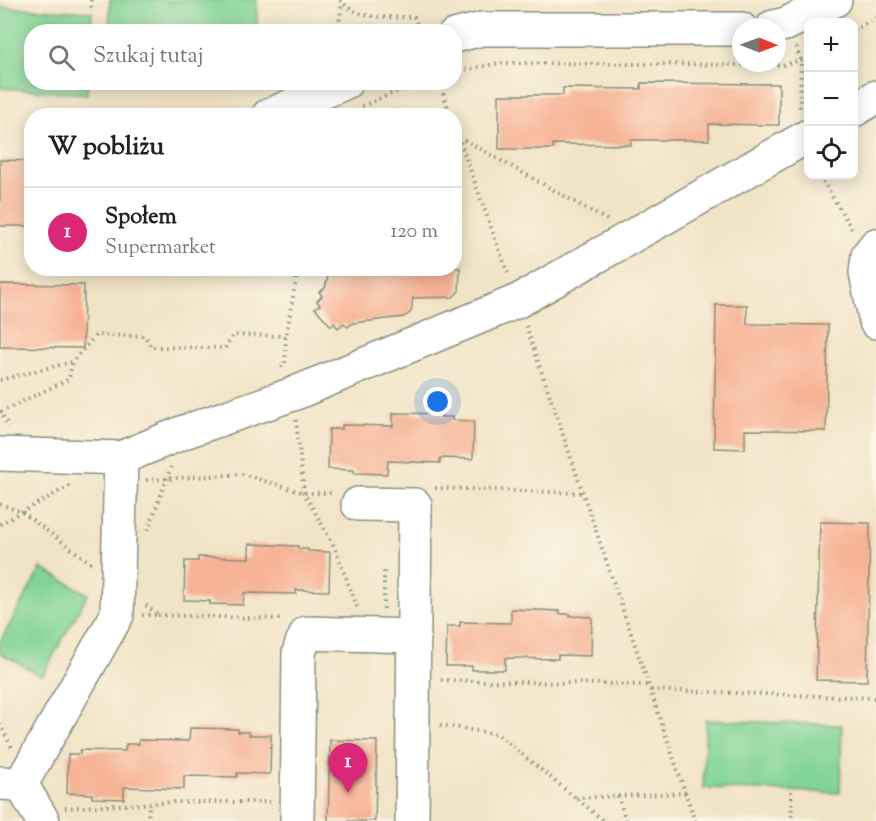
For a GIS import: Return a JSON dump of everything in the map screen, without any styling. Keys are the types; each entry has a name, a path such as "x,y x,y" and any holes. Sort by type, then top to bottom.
{"street":[{"path":"786,23 835,0"},
{"path":"462,34 482,29 732,29"},
{"path":"300,108 353,95"},
{"path":"858,108 876,98"},
{"path":"0,454 121,470 184,432 289,379 518,302 804,139"},
{"path":"872,250 866,273 876,322"},
{"path":"25,799 117,615 121,470"},
{"path":"349,499 421,496 413,636 412,821"},
{"path":"289,811 300,653 307,633 413,636"}],"path":[{"path":"91,0 92,12"},
{"path":"339,24 341,1"},
{"path":"341,1 353,10 371,16 414,17 417,24"},
{"path":"858,28 876,18"},
{"path":"786,34 801,60 804,139"},
{"path":"462,70 499,63 783,65 804,58"},
{"path":"353,95 379,90"},
{"path":"442,90 448,108"},
{"path":"462,139 634,235"},
{"path":"462,145 518,302 695,821"},
{"path":"823,180 872,250"},
{"path":"1,412 69,379 72,363 96,335 145,336 151,346 225,348 233,335 286,336 297,276"},
{"path":"0,380 72,363"},
{"path":"289,379 304,493 334,546 358,610"},
{"path":"147,534 184,432"},
{"path":"72,485 121,470 167,479 242,474 304,493 349,499"},
{"path":"0,524 82,479"},
{"path":"421,496 583,493"},
{"path":"0,504 22,512 118,584"},
{"path":"384,610 385,563"},
{"path":"158,615 294,619"},
{"path":"441,680 876,698"},
{"path":"412,724 440,725 497,734 604,821"},
{"path":"791,791 792,821"},
{"path":"576,798 686,793"},
{"path":"618,796 626,821"},
{"path":"25,799 289,811"},
{"path":"148,821 149,804"}],"green space":[{"path":"110,0 257,0 257,24 109,24"},
{"path":"0,7 92,12 91,24 24,24 24,90 0,88"},
{"path":"29,90 87,90 87,94"},
{"path":"41,568 88,594 42,676 0,653 0,642"},
{"path":"706,720 842,725 840,793 703,788"}],"building":[{"path":"641,83 779,84 779,125 709,124 709,140 631,140 631,145 553,144 553,149 499,149 499,95 563,95 563,88 641,89"},
{"path":"0,160 24,161 24,226 0,226"},
{"path":"328,276 460,276 459,291 453,297 413,298 411,312 404,317 353,323 348,327 344,323 338,328 334,323 331,326 315,308 320,305 317,301 322,296 319,292 325,288"},
{"path":"0,284 84,285 83,348 0,347"},
{"path":"716,305 747,305 747,324 828,325 826,431 745,430 745,449 714,448"},
{"path":"393,413 442,414 441,417 452,417 452,420 474,421 473,459 440,458 440,463 388,461 387,474 328,469 329,429 342,429 342,425 393,426"},
{"path":"820,522 870,523 867,681 816,680"},
{"path":"249,544 298,546 298,549 308,549 308,551 330,552 329,591 296,590 296,594 244,593 243,605 184,600 185,561 198,561 198,557 249,558"},
{"path":"511,609 560,611 559,614 592,617 591,656 558,655 558,659 505,658 505,670 472,670 472,666 446,666 447,626 460,626 460,622 511,623"},
{"path":"190,728 238,729 238,732 249,732 249,735 271,735 270,774 237,773 237,777 184,776 184,789 124,787 124,799 92,798 92,794 67,793 68,754 80,754 80,750 125,751 126,744 139,744 139,740 189,741"},
{"path":"330,740 377,741 375,821 328,821"}],"place":[{"name":"Społem","path":"348,793"}]}
